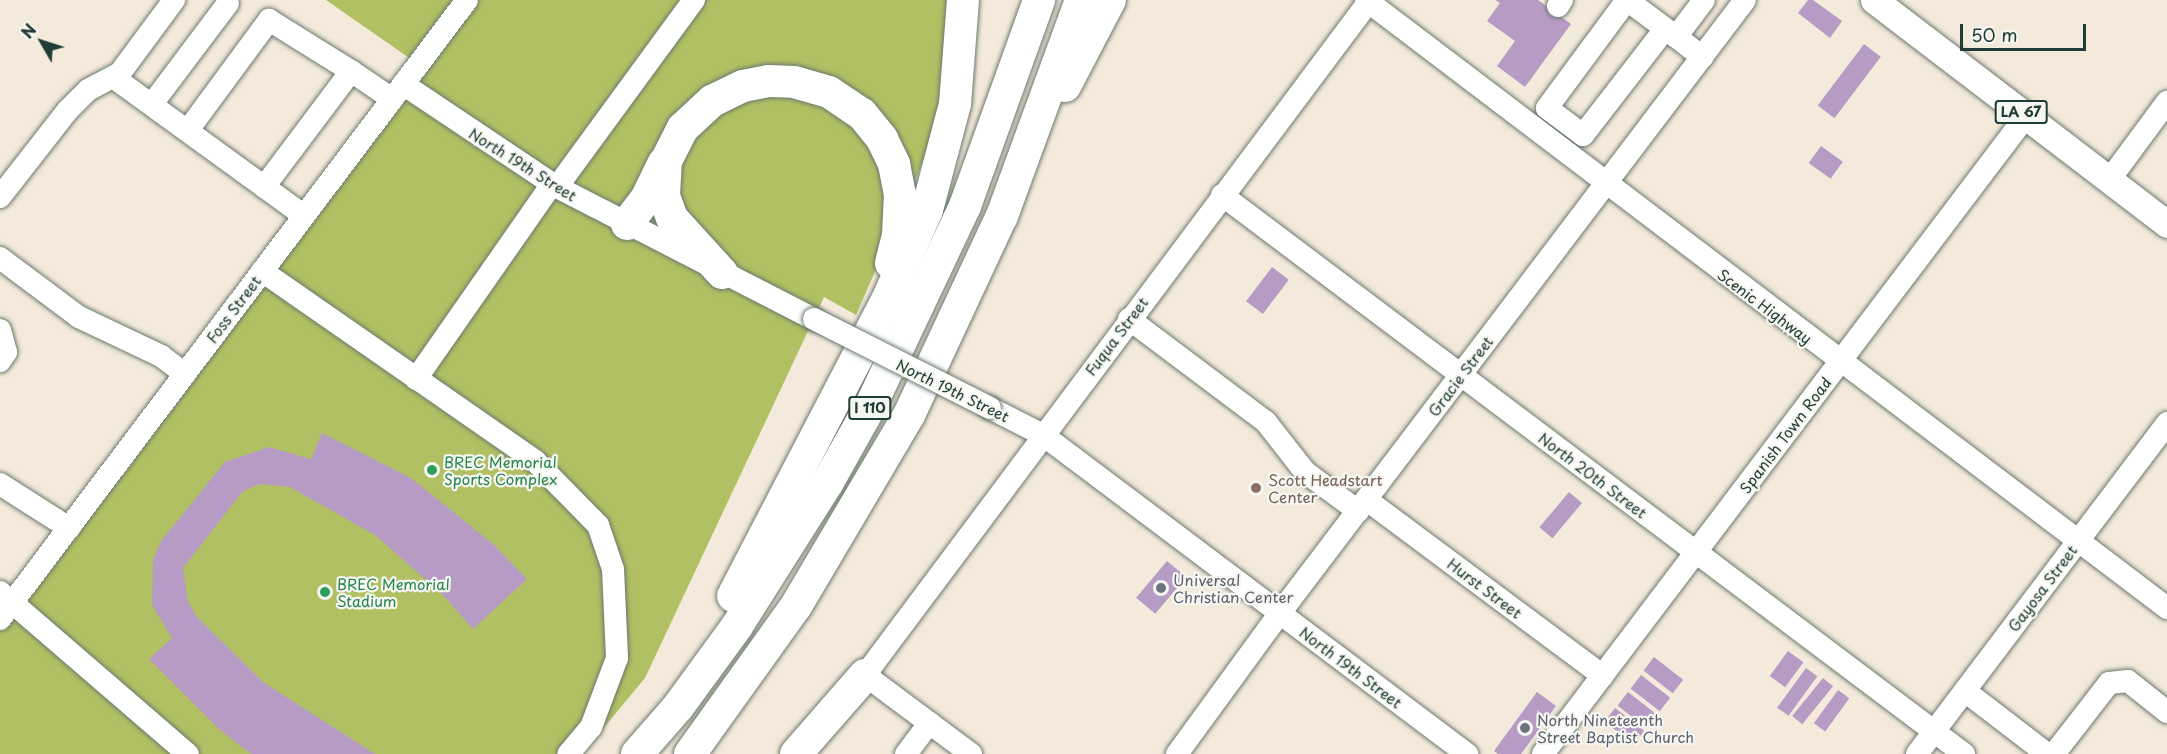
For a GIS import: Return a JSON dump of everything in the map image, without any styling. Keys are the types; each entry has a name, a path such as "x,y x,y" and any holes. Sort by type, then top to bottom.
{"highway":[{"path":"632,754 660,698 709,633 752,563 908,257 936,187 957,94 963,0"},
{"name":"I 110","path":"690,754 784,624 893,445 966,302 1032,138 1081,0"},
{"path":"1032,138 1083,58 1110,0"},
{"name":"I 110","path":"637,754 678,707 757,596 875,397 965,206 1036,8"},
{"path":"627,224 647,197 669,150 683,128 712,101 743,86 770,81 794,82 829,92 851,105 875,130 896,171 900,206 898,235 881,292 846,377"},
{"path":"669,150 663,184 667,206 680,230 722,273"},
{"path":"796,754 866,675"}],"main road":[{"name":"LA 67","path":"1874,0 2167,224"}],"street":[{"path":"0,197 68,111 88,90 120,73 174,0"},
{"name":"Foss Street","path":"4,604 69,528 467,0"},
{"path":"416,379 554,185 694,0"},
{"path":"1702,57 1671,33 1627,0 1547,108 1583,135 1671,33 1704,0"},
{"name":"Gracie Street","path":"1177,754 1280,613 1745,0"},
{"name":"Scenic Highway","path":"1368,1 1605,185 2167,608"},
{"name":"Fuqua Street","path":"866,675 1368,1"},
{"path":"152,104 228,3"},
{"name":"North 19th Street","path":"188,130 270,20 351,71 398,92 554,185 722,273 1043,435 1467,754"},
{"path":"264,186 351,71"},
{"path":"113,77 304,216"},
{"path":"2110,179 2167,102"},
{"name":"Spanish Town Road","path":"1543,754 2026,116"},
{"name":"North 20th Street","path":"1222,195 1964,754"},
{"path":"0,258 79,317 161,356 185,374"},
{"path":"262,271 535,461 598,525 613,569 617,658 591,727 568,754"},
{"name":"Hurst Street","path":"1129,319 1266,422 1305,472 1362,505 1603,676"},
{"path":"0,330 6,352 0,361"},
{"name":"Gayosa Street","path":"1917,754 2167,423"},
{"path":"0,484 69,528"},
{"path":"4,604 188,754"},
{"path":"866,675 971,754"},
{"path":"2054,754 2109,683 2128,681 2167,712"},
{"path":"1965,691 2047,754"},
{"path":"906,754 929,723"}],"green space":[{"name":"BREC Memorial Sports Complex","path":"326,0 946,0 945,111 856,315 824,297 645,678 582,754 0,754 0,631 425,69"}],"building":[{"path":"1495,0 1538,0 1571,24 1525,87 1497,66 1515,41 1487,21 1500,3"},
{"path":"1808,0 1813,0 1842,21 1830,38 1798,13"},
{"path":"1864,44 1881,57 1834,118 1818,105"},
{"path":"1821,146 1843,162 1830,179 1809,163"},
{"path":"1272,267 1289,280 1263,314 1246,301"},
{"path":"322,433 411,478 493,544 527,579 473,629 442,594 375,535 290,487 260,484 243,491 183,568 188,601 196,616 263,682 375,754 251,754 220,730 149,659 172,638 152,605 153,560 161,541 225,462 269,447 311,459"},
{"path":"1569,492 1582,503 1552,538 1539,527"},
{"name":"Universal Christian Center","path":"1167,561 1186,577 1155,614 1136,598"},
{"path":"1788,651 1803,662 1785,687 1770,676"},
{"path":"1654,657 1683,680 1673,693 1644,670"},
{"path":"1806,668 1817,676 1789,716 1777,708"},
{"path":"1641,675 1670,698 1660,711 1631,688"},
{"path":"1823,678 1833,686 1802,724 1792,716"},
{"path":"1838,690 1849,698 1825,731 1814,723"},
{"name":"North Nineteenth Street Baptist Church","path":"1537,692 1556,706 1521,754 1498,754 1494,751"},
{"path":"1628,692 1657,715 1647,728 1618,705"},
{"path":"1615,708 1644,731 1634,744 1605,721"}],"place":[{"name":"BREC Memorial Sports Complex","path":"432,470"},
{"name":"Scott Headstart Center","path":"1256,488"},
{"name":"Universal Christian Center","path":"1161,588"},
{"name":"BREC Memorial Stadium","path":"325,592"},
{"name":"North Nineteenth Street Baptist Church","path":"1525,728"}]}
